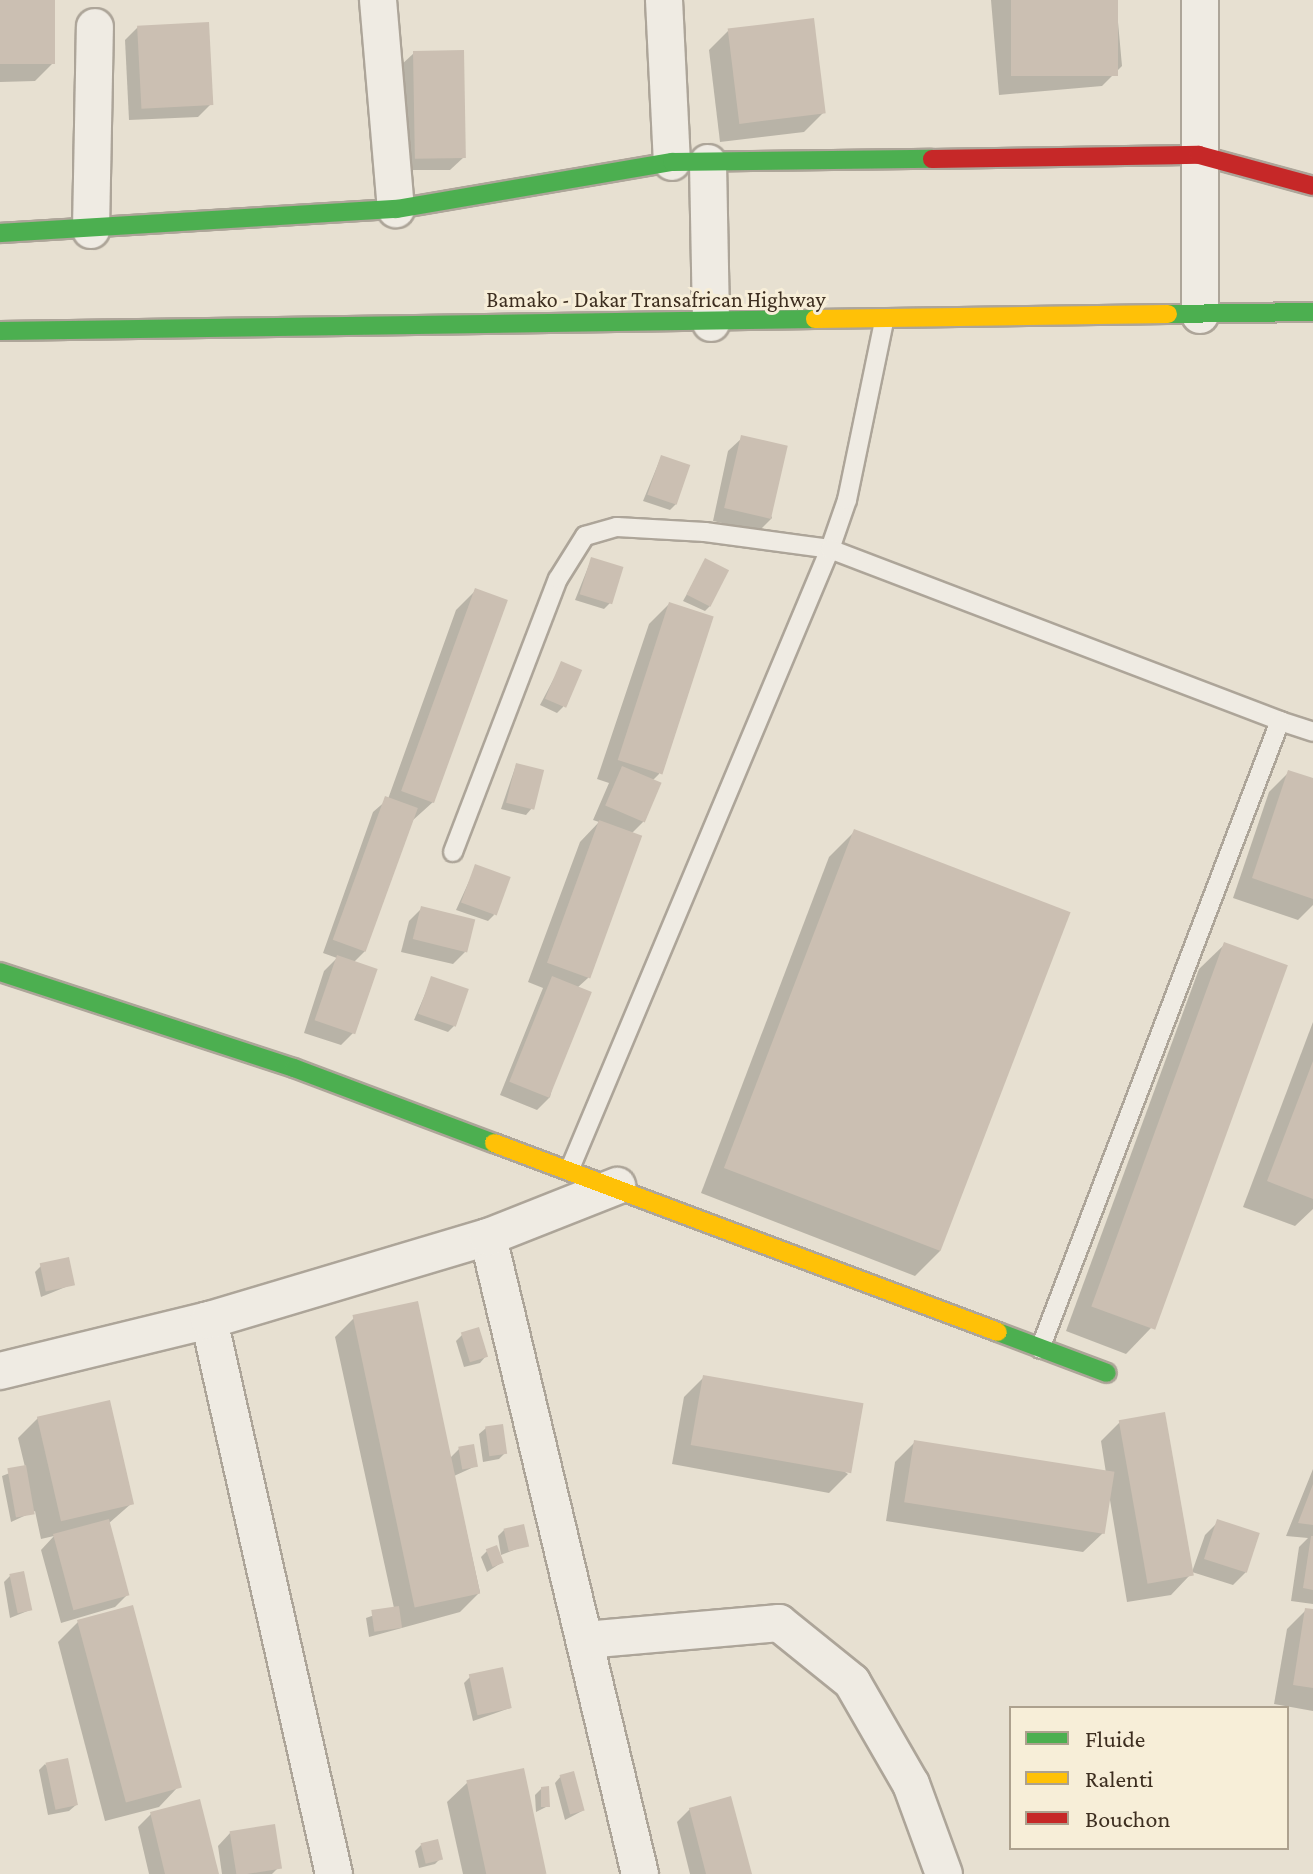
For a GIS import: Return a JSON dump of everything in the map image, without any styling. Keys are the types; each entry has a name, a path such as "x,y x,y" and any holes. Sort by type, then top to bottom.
{"main road":[{"path":"0,233 91,230 396,209 672,162 1199,155 1313,186"},
{"name":"Bamako - Dakar Transafrican Highway","path":"0,331 884,322 1313,312"},
{"path":"0,972 294,1068 617,1186 1107,1373"}],"street":[{"path":"378,0 396,209"},
{"path":"664,0 672,162"},
{"path":"1200,0 1200,315"},
{"path":"91,230 95,27"},
{"path":"708,163 711,323"},
{"path":"0,1371 209,1320 488,1237 617,1186"},
{"path":"488,1237 640,1874"},
{"path":"209,1320 334,1874"},
{"path":"585,1640 779,1623 852,1682 911,1784 944,1874"}],"lane":[{"path":"569,1171 830,549 847,500 884,322"},
{"path":"453,852 558,579 585,536 617,527 705,532 830,549 1313,732"},
{"path":"1040,1349 1280,721"}],"building":[{"path":"0,0 55,0 55,64 0,64"},
{"path":"1011,0 1118,0 1118,76 1011,76"},
{"path":"814,18 826,113 739,124 728,29"},
{"path":"209,22 213,105 141,109 137,26"},
{"path":"464,50 466,158 415,159 413,51"},
{"path":"741,435 788,446 771,519 724,508"},
{"path":"661,455 690,465 677,505 647,495"},
{"path":"591,557 624,567 612,604 580,594"},
{"path":"705,558 729,570 710,607 686,595"},
{"path":"475,588 508,600 434,803 401,791"},
{"path":"669,602 714,617 662,774 618,760"},
{"path":"561,661 582,670 566,708 545,699"},
{"path":"516,763 544,770 534,810 506,803"},
{"path":"622,766 662,783 645,822 605,806"},
{"path":"1288,770 1313,778 1313,899 1252,878"},
{"path":"385,796 418,808 366,952 333,940"},
{"path":"599,820 642,836 590,979 547,963"},
{"path":"854,829 1071,912 941,1251 724,1168"},
{"path":"475,864 511,877 497,916 461,903"},
{"path":"421,906 475,920 467,953 413,939"},
{"path":"1224,942 1288,965 1155,1330 1091,1307"},
{"path":"337,955 378,969 355,1034 315,1020"},
{"path":"431,976 469,989 456,1027 418,1014"},
{"path":"552,976 592,992 549,1098 509,1082"},
{"path":"1313,1061 1313,1199 1267,1181"},
{"path":"69,1257 75,1285 46,1292 40,1263"},
{"path":"418,1301 480,1593 415,1607 352,1315"},
{"path":"479,1327 488,1357 470,1362 461,1333"},
{"path":"703,1375 864,1403 851,1473 691,1445"},
{"path":"110,1400 134,1504 61,1521 37,1417"},
{"path":"1165,1412 1194,1575 1148,1584 1119,1420"},
{"path":"503,1424 507,1454 489,1456 485,1427"},
{"path":"914,1440 1115,1472 1105,1534 904,1502"},
{"path":"474,1444 478,1467 462,1469 458,1447"},
{"path":"26,1465 35,1514 16,1518 7,1468"},
{"path":"1313,1484 1313,1525 1298,1523"},
{"path":"109,1519 129,1595 73,1610 53,1534"},
{"path":"1217,1519 1260,1533 1247,1573 1204,1559"},
{"path":"524,1524 529,1546 509,1551 504,1529"},
{"path":"1313,1536 1313,1590 1303,1588"},
{"path":"497,1545 504,1563 493,1567 486,1549"},
{"path":"24,1571 32,1610 18,1613 9,1574"},
{"path":"133,1605 182,1788 126,1803 77,1620"},
{"path":"399,1606 402,1628 374,1632 371,1610"},
{"path":"1305,1608 1313,1609 1313,1688 1293,1685"},
{"path":"503,1667 512,1708 477,1715 469,1674"},
{"path":"68,1758 78,1805 55,1810 46,1763"},
{"path":"524,1768 546,1874 486,1874 466,1780"},
{"path":"574,1771 585,1811 570,1814 560,1775"},
{"path":"549,1786 550,1807 541,1807 541,1787"},
{"path":"731,1796 752,1874 706,1874 689,1808"},
{"path":"200,1799 219,1874 165,1874 150,1812"},
{"path":"275,1824 282,1868 236,1874 230,1831"},
{"path":"438,1839 443,1859 426,1864 421,1843"}],"traffic: fast":[{"path":"0,233 396,209 672,162 932,159"},
{"path":"1168,314 1313,312"},
{"path":"0,331 815,319"},
{"path":"0,972 294,1068 494,1143"},
{"path":"998,1332 1107,1373"}],"traffic: slow":[{"path":"815,319 1168,314"},
{"path":"494,1143 998,1332"}],"traffic: jam":[{"path":"932,159 1199,155 1313,186"}]}
